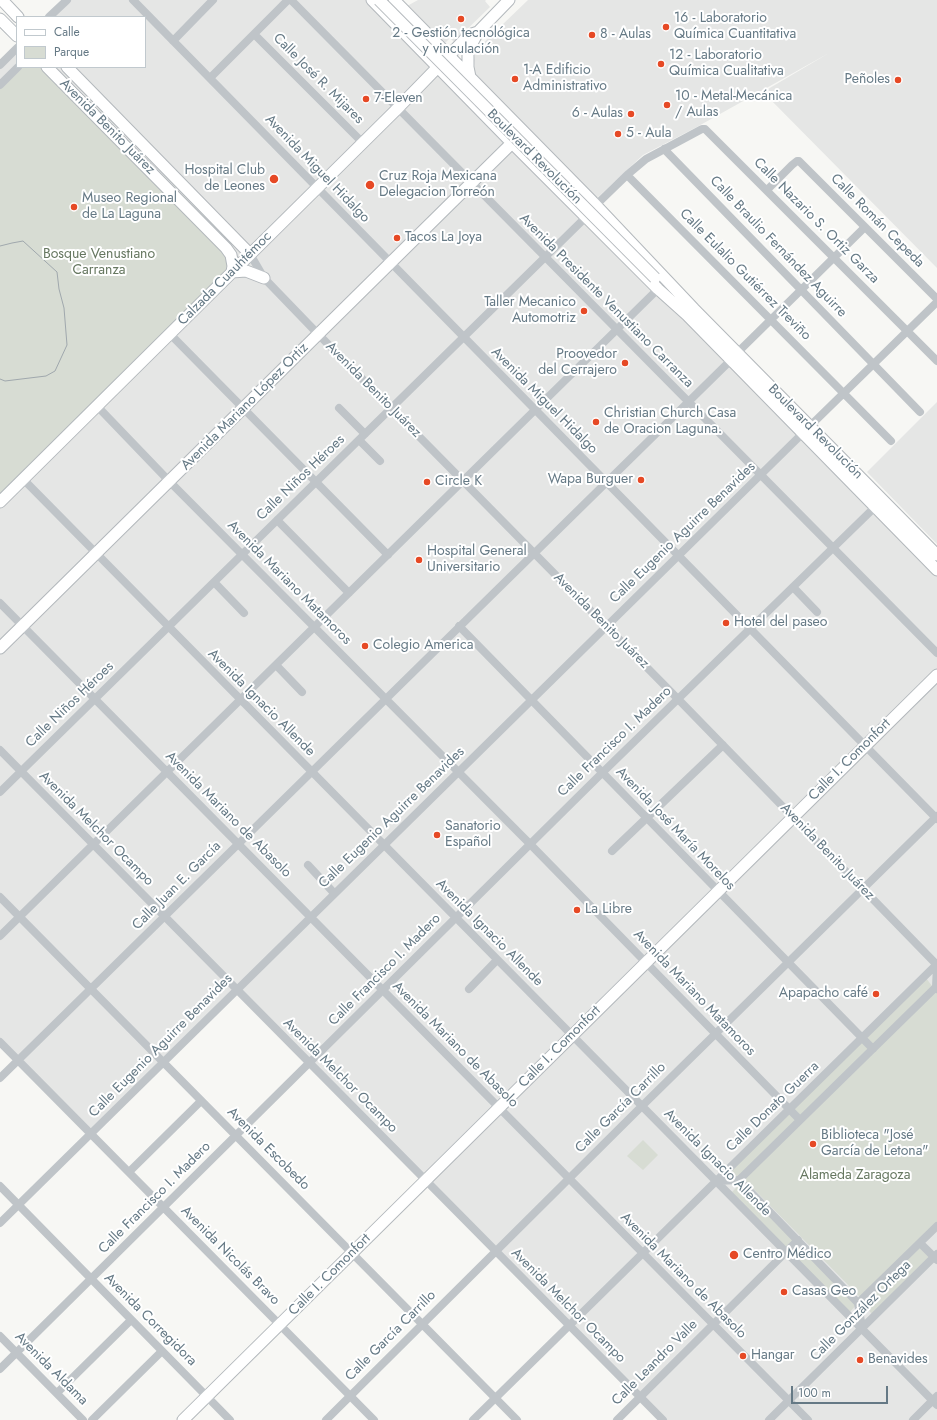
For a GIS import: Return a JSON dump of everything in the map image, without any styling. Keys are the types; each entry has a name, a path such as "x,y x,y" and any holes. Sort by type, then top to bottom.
{"main road":[{"path":"2,0 17,16"},
{"path":"372,0 586,217 657,281"},
{"name":"Boulevard Revolución","path":"379,0 806,430 937,555"},
{"name":"Boulevard Revolución","path":"385,0 657,281"},
{"name":"Boulevard Revolución","path":"394,0 596,205 690,312"},
{"path":"470,77 468,51 478,32 509,0"},
{"path":"398,27 400,28 406,24 410,16"},
{"path":"0,19 16,35"},
{"name":"Calzada Cuauhtémoc","path":"0,502 363,143 469,35 478,32"},
{"name":"Avenida Benito Juárez","path":"48,68 226,248 231,255 233,266 232,272 246,271 264,278"},
{"name":"Avenida Benito Juárez","path":"68,68 250,254"},
{"name":"Avenida Mariano López Ortiz","path":"0,648 524,132"},
{"path":"132,153 142,144"},
{"path":"806,430 875,507 937,570"},
{"name":"Calle I. Comonfort","path":"183,1420 937,675"}],"street":[{"path":"50,16 67,0"},
{"name":"Avenida Miguel Hidalgo","path":"133,0 937,818"},
{"path":"173,41 213,0"},
{"path":"210,78 290,0"},
{"name":"Avenida Presidente Venustiano Carranza","path":"290,0 937,653"},
{"name":"Calle José R. Mijares","path":"254,34 363,143"},
{"path":"0,65 16,49"},
{"path":"0,85 17,68"},
{"name":"Calle Nazario S. Ortiz Garza","path":"664,149 705,129 937,361"},
{"path":"596,205 646,159 664,149"},
{"name":"Calle Braulio Fernández Aguirre","path":"664,149 920,412"},
{"name":"Calle Román Cepeda","path":"767,190 796,162 799,161 937,300"},
{"name":"Calle Eulalio Gutiérrez Treviño","path":"627,175 891,441"},
{"name":"Calle Niños Héroes","path":"0,792 586,217"},
{"name":"Calle Juan E. García","path":"0,1078 865,227"},
{"name":"Avenida Benito Juárez","path":"250,254 264,278 318,334 678,699 937,965"},
{"path":"0,936 617,330 657,281"},
{"name":"Calle Eugenio Aguirre Benavides","path":"0,1223 236,989 874,364 937,300"},
{"path":"170,334 388,555"},
{"name":"Avenida Mariano Matamoros","path":"96,406 530,844 800,1120"},
{"path":"339,408 380,461"},
{"name":"Avenida Ignacio Allende","path":"23,479 786,1252 936,1400"},
{"name":"Calle Francisco I. Madero","path":"0,1369 602,772 875,507"},
{"path":"277,520 349,593"},
{"path":"214,582 244,613"},
{"path":"793,587 817,612"},
{"name":"Avenida Mariano de Abasolo","path":"0,603 808,1420"},
{"name":"Avenida José María Morelos","path":"459,626 873,1049"},
{"path":"276,665 302,692"},
{"path":"612,851 723,745"},
{"name":"Avenida Melchor Ocampo","path":"0,750 663,1420"},
{"name":"Calle García Carrillo","path":"326,1420 788,962 937,818"},
{"path":"308,865 334,893"},
{"name":"Avenida Escobedo","path":"0,897 517,1420"},
{"path":"468,988 497,960"},
{"path":"936,988 937,965"},
{"name":"Calle Donato Guerra","path":"473,1420 937,965"},
{"name":"Calle Donato Guerra","path":"739,1180 936,988"},
{"name":"Avenida Nicolás Bravo","path":"0,1042 374,1420"},
{"path":"129,1172 201,1100"},
{"path":"716,1181 739,1180 858,1303 862,1328"},
{"name":"Avenida Corregidora","path":"0,1186 230,1420"},
{"path":"858,1303 937,1226"},
{"name":"Calle Leandro Valle","path":"617,1420 798,1240"},
{"path":"920,1243 936,1257"},
{"name":"Calle González Ortega","path":"769,1420 936,1257"},
{"path":"57,1393 131,1320"},
{"name":"Avenida Aldama","path":"0,1336 83,1420"},
{"path":"92,1420 162,1351"},
{"path":"913,1420 936,1400"}],"shaded area":[{"path":"65,0 374,0 937,568 937,1420 664,1420 237,988 91,1132 0,1039 0,64 16,48 16,68 146,68 146,16 49,16"},
{"path":"418,0 486,0 485,1 490,7 454,42 450,38 444,44 407,6"},
{"path":"528,0 937,0 937,268 763,92 829,53 695,128 643,155 596,199 483,85 475,73 474,60 476,50"},
{"path":"937,402 937,544 867,472"}],"green space":[{"name":"Bosque Venustiano Carranza","path":"16,68 48,68 220,247 232,263 227,268 227,274 0,498 0,84"},
{"name":"Alameda Zaragoza","path":"926,978 932,986 937,986 937,1223 861,1298 741,1176 738,1179 729,1171"},
{"path":"643,1140 658,1155 643,1170 627,1156"},
{"path":"740,1184 857,1304 849,1313 732,1192"},
{"path":"920,1247 931,1258 873,1315 861,1302"}],"tram line":[{"path":"0,246 23,241 57,272 59,289 64,308 67,345 55,371 46,376 5,381 0,379"}],"place":[{"name":"2 - Gestión tecnológica y vinculación","path":"461,19"},
{"name":"16 - Laboratorio Química Cuantitativa","path":"666,27"},
{"name":"8 - Aulas","path":"592,35"},
{"name":"12 - Laboratorio Química Cualitativa","path":"661,64"},
{"name":"1-A Edificio Administrativo","path":"515,79"},
{"name":"Peñoles","path":"898,80"},
{"name":"7-Eleven","path":"366,99"},
{"name":"10 - Metal-Mecánica / Aulas","path":"667,105"},
{"name":"6 - Aulas","path":"631,114"},
{"name":"5 - Aula","path":"618,134"},
{"name":"Hospital Club de Leones","path":"274,179"},
{"name":"Cruz Roja Mexicana Delegacion Torreón","path":"370,185"},
{"name":"Museo Regional de La Laguna","path":"74,207"},
{"name":"Tacos La Joya","path":"397,238"},
{"name":"Taller Mecanico Automotriz","path":"584,311"},
{"name":"Proovedor del Cerrajero","path":"625,363"},
{"name":"Christian Church Casa de Oracion Laguna.","path":"596,422"},
{"name":"Wapa Burguer","path":"641,480"},
{"name":"Circle K","path":"427,482"},
{"name":"Hospital General Universitario","path":"419,560"},
{"name":"Hotel del paseo","path":"726,623"},
{"name":"Colegio America","path":"365,646"},
{"name":"Sanatorio Español","path":"437,835"},
{"name":"La Libre","path":"577,910"},
{"name":"Apapacho café","path":"876,994"},
{"name":"Biblioteca \"José García de Letona\"","path":"813,1144"},
{"name":"Centro Médico","path":"734,1255"},
{"name":"Casas Geo","path":"784,1292"},
{"name":"Hangar","path":"743,1356"},
{"name":"Benavides","path":"860,1360"}]}
